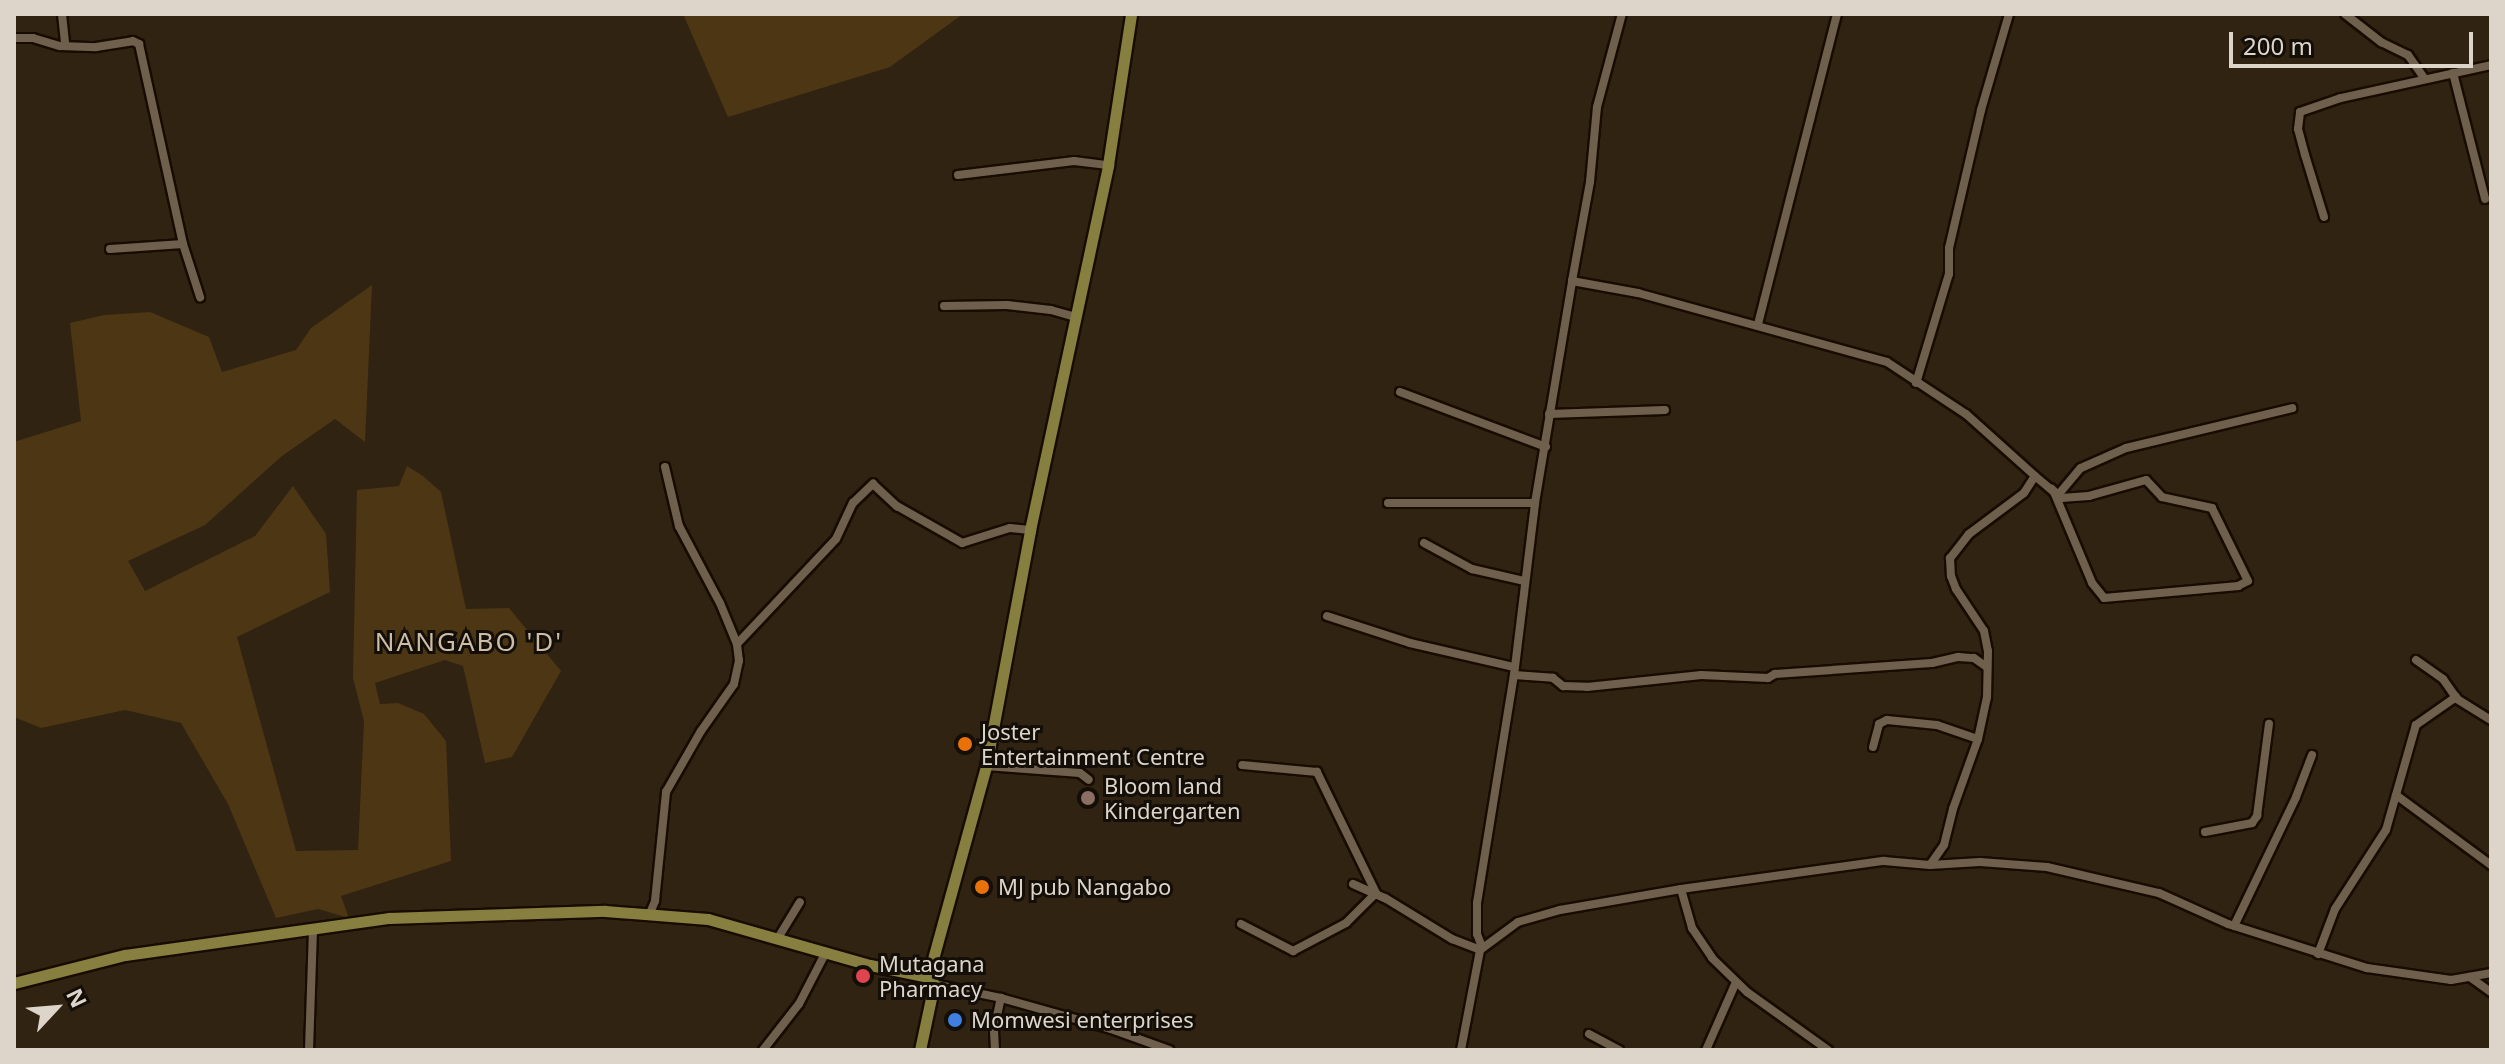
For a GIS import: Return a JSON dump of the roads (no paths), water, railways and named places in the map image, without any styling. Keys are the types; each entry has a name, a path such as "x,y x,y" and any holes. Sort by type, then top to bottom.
{"street":[{"path":"62,14 65,45"},
{"path":"920,1050 931,980 986,766 1030,530 1108,165 1131,14"},
{"path":"1461,1050 1481,948 1477,934 1477,903 1514,671 1535,503 1590,182 1597,107 1622,14"},
{"path":"1758,324 1837,14"},
{"path":"1916,383 1949,274 1949,248 1981,110 2009,14"},
{"path":"2345,14 2381,42 2408,55 2425,79"},
{"path":"14,38 96,47 133,41 139,44 183,244 200,297"},
{"path":"2324,217 2301,142 2300,112 2341,98 2491,65"},
{"path":"2453,73 2485,199"},
{"path":"958,175 1074,161 1108,165"},
{"path":"110,249 183,244"},
{"path":"1572,281 1612,287 1873,356 1966,414 2035,476 2055,492 2061,498 2089,496 2146,480 2162,497 2212,508 2248,581 2238,586 2104,598 2092,583 2055,492"},
{"path":"944,306 1007,305 1051,310 1075,317"},
{"path":"1400,392 1546,447"},
{"path":"2055,492 2081,468 2126,448 2292,408"},
{"path":"1549,414 1665,410"},
{"path":"650,913 655,901 666,792 701,731 734,684 739,661 737,644 720,603 679,526 665,467"},
{"path":"1930,865 1944,845 1953,809 1978,739 1987,697 1984,631 1956,589 1951,576 1950,558 1969,534 2024,493 2035,476"},
{"path":"737,644 836,539 846,524 853,503 873,484 897,506 956,541 968,543 1010,528 1030,530"},
{"path":"1388,503 1535,503"},
{"path":"1424,543 1472,569 1524,581"},
{"path":"1327,616 1410,643 1514,671 1553,678 1563,686 1587,687 1701,675 1768,678 1932,663 1958,657 1974,658 1987,667"},
{"path":"2416,660 2443,679 2456,697 2491,720"},
{"path":"2318,954 2335,909 2378,846 2416,725 2456,697"},
{"path":"1873,747 1879,724 1887,720 1937,725 1978,739"},
{"path":"2205,832 2243,826 2252,823 2257,816 2269,724"},
{"path":"2234,926 2296,797 2312,755"},
{"path":"1242,765 1317,772 1376,893"},
{"path":"986,766 1080,773 1089,780"},
{"path":"2396,795 2491,865"},
{"path":"1481,948 1505,929 1540,915 1681,889 1884,861 1930,865 1980,862 2047,867 2159,893 2234,926 2318,954 2414,977 2451,980 2491,973"},
{"path":"1353,884 1376,893 1452,939 1481,948"},
{"path":"1681,889 1692,928 1712,958 1736,982 1828,1050"},
{"path":"1241,924 1293,951 1346,923 1376,893"},
{"path":"778,938 800,902"},
{"path":"14,983 125,955 389,918 605,911 650,913 708,919 1111,1029 1169,1050"},
{"path":"309,1050 313,928"},
{"path":"763,1050 799,1004 826,952"},
{"path":"2470,977 2491,992"},
{"path":"1706,1050 1736,982"},
{"path":"995,1050 994,1030 1001,998"},
{"path":"1589,1034 1619,1050"}],"place":[{"name":"Joster Entertainment Centre","path":"965,744"},
{"name":"Bloom land Kindergarten","path":"1088,798"},
{"name":"MJ pub Nangabo","path":"982,887"},
{"name":"Mutagana Pharmacy","path":"863,976"},
{"name":"Momwesi enterprises","path":"955,1020"}],"district":[{"name":"NANGABO 'D'","path":"469,642"}]}
